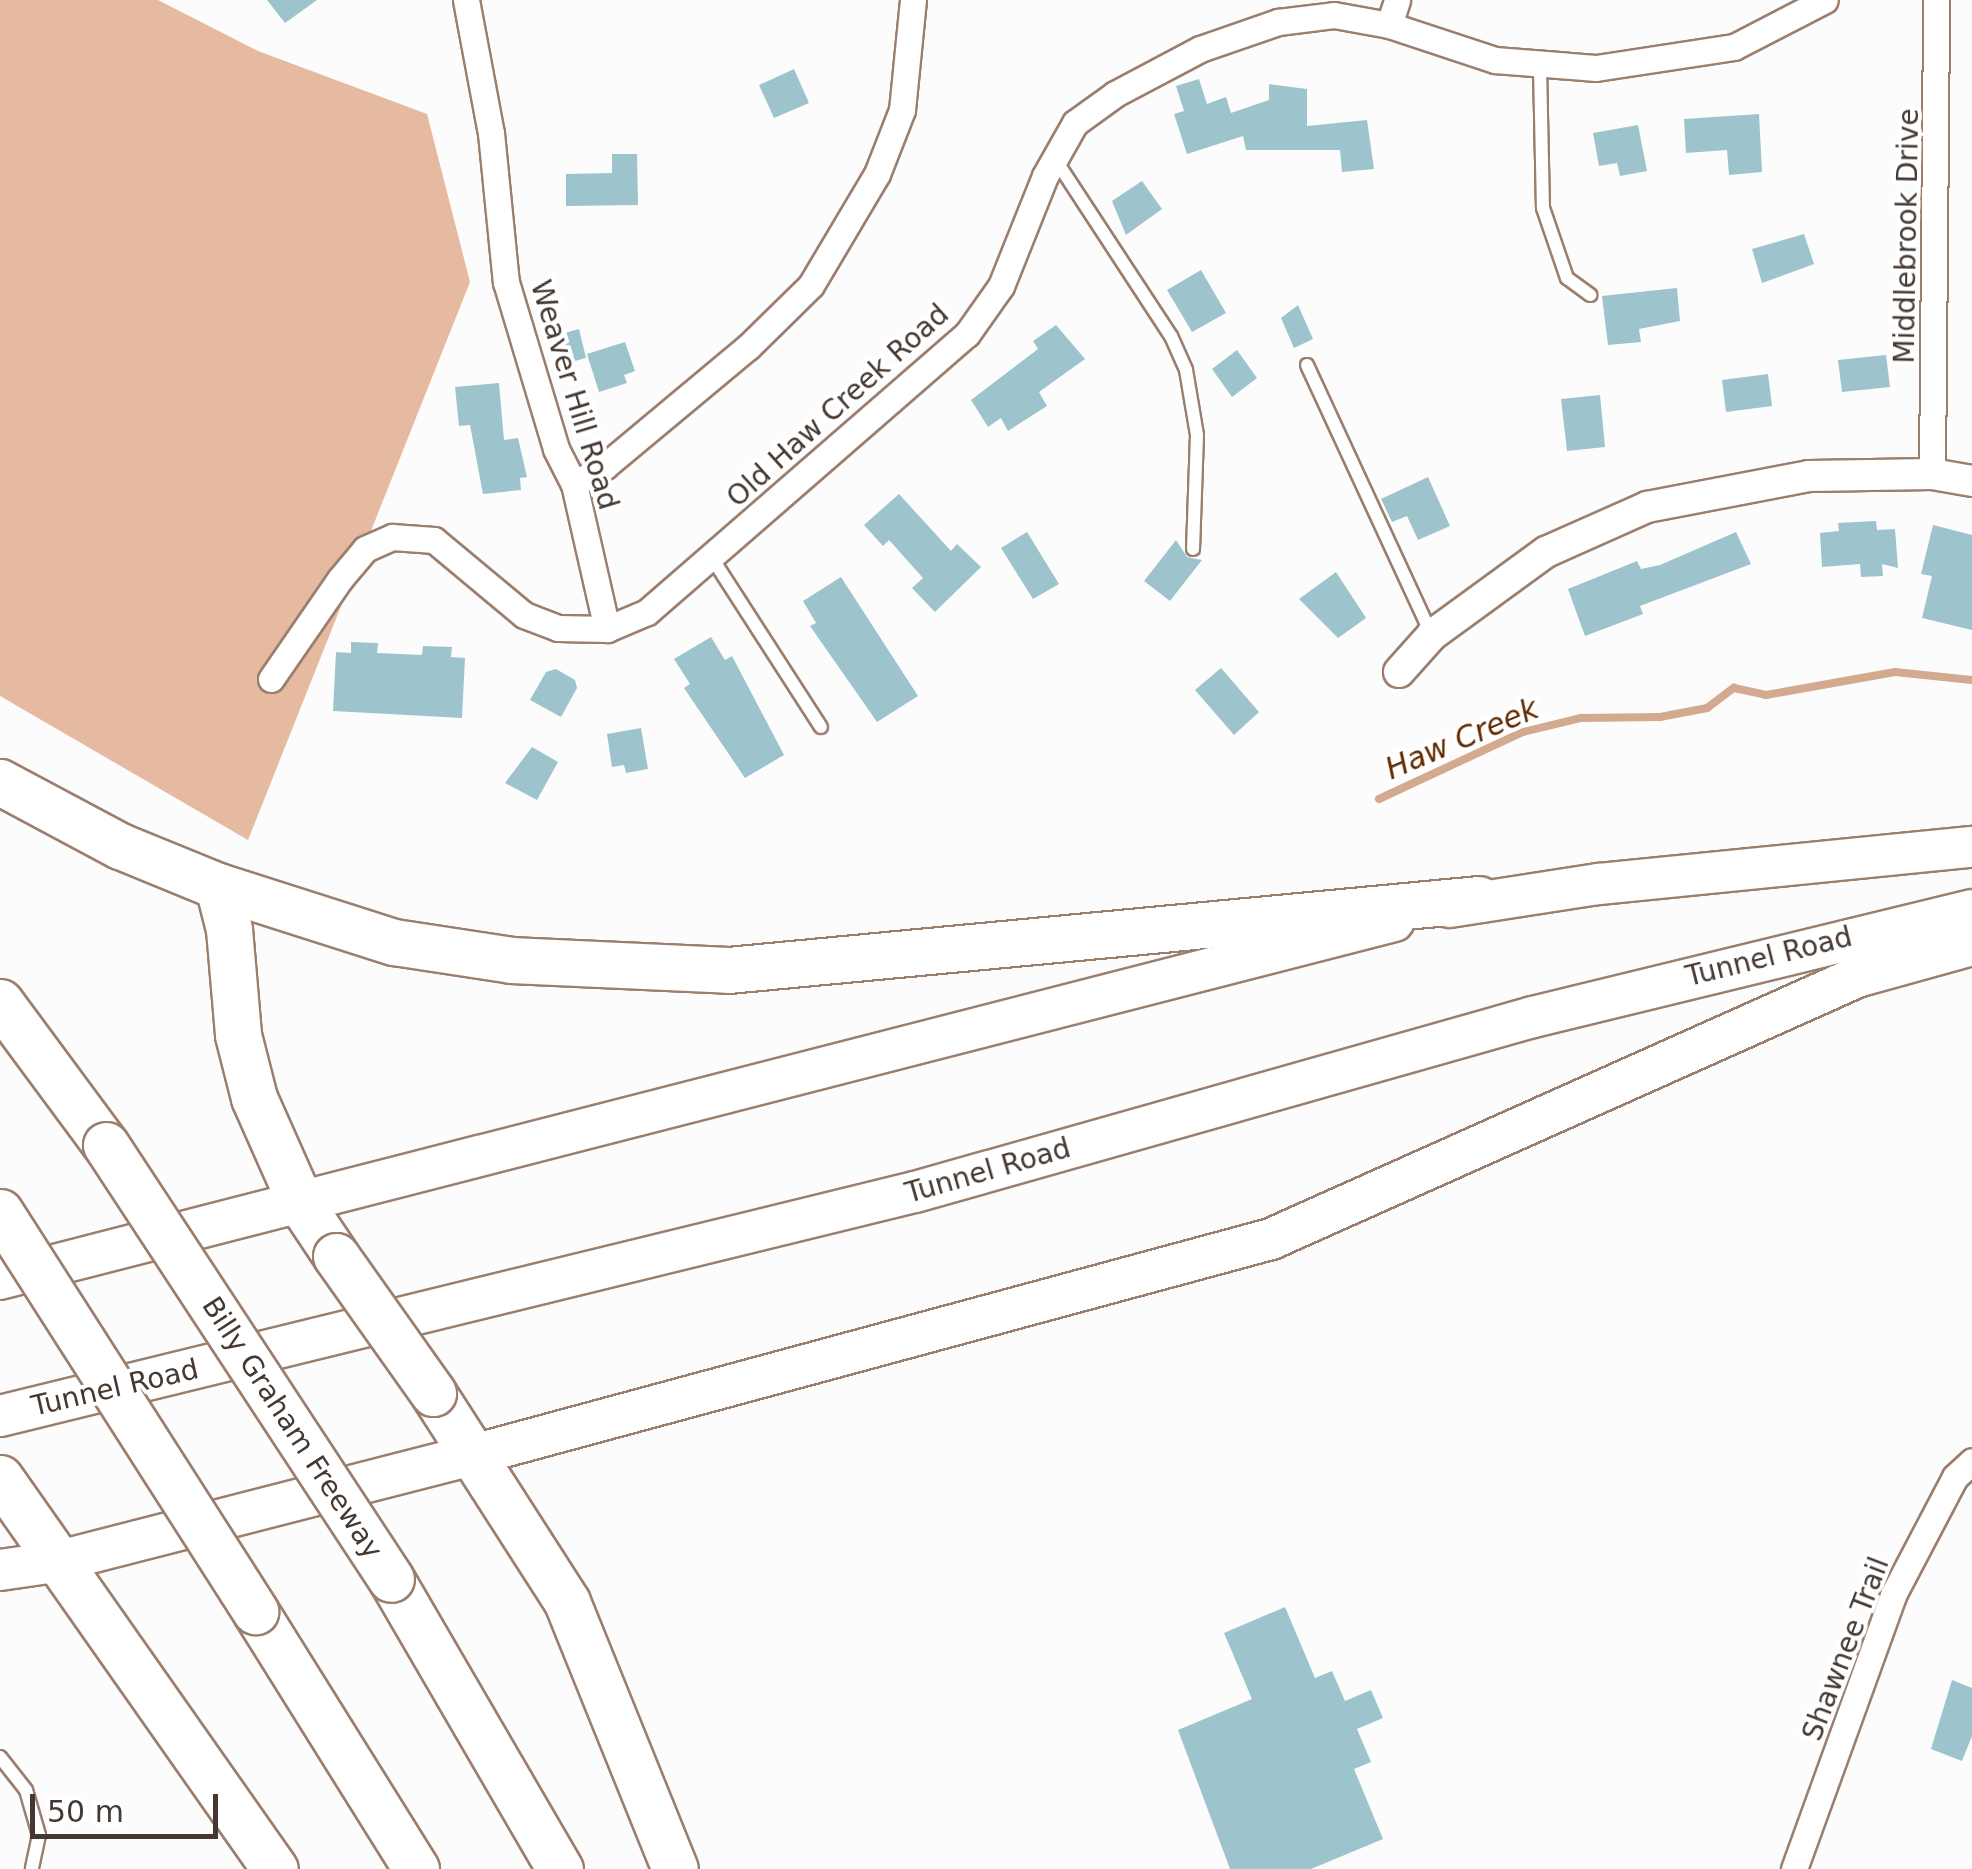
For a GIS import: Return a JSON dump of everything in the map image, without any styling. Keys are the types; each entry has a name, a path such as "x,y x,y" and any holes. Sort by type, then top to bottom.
{"highway":[{"path":"0,782 120,846 218,886 394,942 512,960 728,970 1479,900"},
{"path":"218,886 229,929 238,1036 254,1098 300,1202 477,1454 599,1668 676,1869"},
{"name":"Billy Graham Freeway","path":"0,1002 106,1145 392,1579 560,1869"},
{"path":"0,1212 416,1869"},
{"path":"0,1478 55,1562 275,1869"}],"main road":[{"path":"0,1279 1479,900 1972,847"},
{"name":"Tunnel Road","path":"0,1416 915,1192 1533,1017 1972,910"},
{"path":"0,1570 55,1562 477,1454 1271,1238 1857,977 1972,945"}],"street":[{"name":"Weaver Hill Road","path":"466,0 491,133 506,282 556,449 574,484 607,629"},
{"path":"574,484 605,466 748,347 811,285 876,174 902,110 913,0"},
{"name":"Old Haw Creek Road","path":"272,679 340,578 365,550 392,537 434,540 543,624 582,632 607,629 648,612 982,316 1054,156 1093,108 1200,49 1306,17 1393,12 1540,68 1650,64 1734,47 1825,0"},
{"name":"Middlebrook Drive","path":"1932,474 1936,0"},
{"path":"1399,672 1432,635 1546,552 1647,507 1760,481 1932,474 1972,481"},
{"name":"Shawnee Trail","path":"1794,1869 1893,1595 1955,1477 1972,1460"}],"lane":[{"path":"1540,68 1543,208 1567,278 1590,296"},
{"path":"1054,156 1171,336 1186,370 1197,434 1193,550"},
{"path":"1307,364 1432,635"},
{"path":"712,558 821,727"},
{"path":"0,1756 26,1790 39,1835 32,1869"}],"shaded area":[{"path":"0,0 158,0 258,51 427,114 470,282 248,840 0,696"}],"building":[{"path":"267,0 317,0 285,23"},
{"path":"794,69 809,103 774,118 759,85"},
{"path":"1199,79 1207,104 1226,97 1231,113 1269,100 1269,84 1307,89 1307,126 1367,120 1374,169 1342,172 1340,150 1246,150 1243,136 1187,154 1174,114 1184,111 1176,86"},
{"path":"1759,114 1762,172 1729,175 1727,150 1686,153 1684,119"},
{"path":"1638,125 1647,171 1620,176 1617,163 1599,166 1593,133"},
{"path":"612,154 637,154 638,205 566,206 566,174 612,173"},
{"path":"1142,181 1162,209 1126,235 1112,201"},
{"path":"1804,234 1814,264 1762,283 1752,249"},
{"path":"1201,270 1226,313 1192,332 1167,290"},
{"path":"1677,288 1680,321 1639,329 1641,342 1608,345 1602,296"},
{"path":"1298,305 1313,339 1294,348 1281,318"},
{"path":"1056,325 1085,359 1039,392 1047,406 1008,431 1001,418 988,427 971,400 1038,349 1033,341"},
{"path":"579,329 586,358 564,364 557,335"},
{"path":"625,342 635,371 624,375 627,383 599,392 587,354"},
{"path":"1237,350 1257,378 1232,397 1212,369"},
{"path":"1886,355 1890,387 1842,392 1838,360"},
{"path":"1768,374 1772,406 1726,412 1722,380"},
{"path":"499,383 504,440 518,438 527,477 520,478 521,490 483,494 470,425 459,426 455,387"},
{"path":"1600,395 1605,447 1567,451 1561,399"},
{"path":"1428,477 1450,526 1418,540 1407,516 1392,522 1381,499"},
{"path":"899,494 951,551 957,544 981,567 935,612 912,588 923,578 889,540 883,546 864,525"},
{"path":"1876,521 1877,530 1895,529 1898,568 1882,564 1883,576 1861,577 1860,564 1822,567 1820,533 1839,531 1838,523"},
{"path":"1933,525 1972,535 1972,630 1922,618 1932,576 1921,574"},
{"path":"1027,532 1059,584 1033,599 1001,548"},
{"path":"1736,532 1751,564 1640,606 1643,614 1585,636 1568,589 1637,561 1641,569 1660,565"},
{"path":"1176,540 1187,557 1202,560 1170,601 1144,581"},
{"path":"1336,572 1366,618 1338,638 1299,599"},
{"path":"841,577 918,696 877,722 810,626 816,623 803,601"},
{"path":"711,637 725,660 732,656 784,755 745,778 684,688 690,684 674,659"},
{"path":"351,642 378,643 377,653 422,655 423,646 452,647 451,657 465,658 462,718 333,711 336,652 351,653"},
{"path":"1221,668 1259,712 1234,735 1195,690"},
{"path":"556,669 575,680 577,688 561,717 530,700 546,672"},
{"path":"641,728 648,769 626,773 624,765 612,767 607,734"},
{"path":"532,747 558,762 537,800 505,783"},
{"path":"1285,1607 1315,1678 1332,1671 1345,1701 1371,1690 1383,1718 1357,1729 1371,1762 1354,1769 1383,1839 1311,1869 1230,1869 1178,1730 1252,1699 1224,1633"},
{"path":"1952,1680 1972,1688 1972,1736 1962,1761 1931,1749"}],"waterway":[{"name":"Haw Creek","path":"1379,799 1523,732 1581,718 1660,717 1707,708 1734,688 1766,695 1895,672 1972,680"}]}
